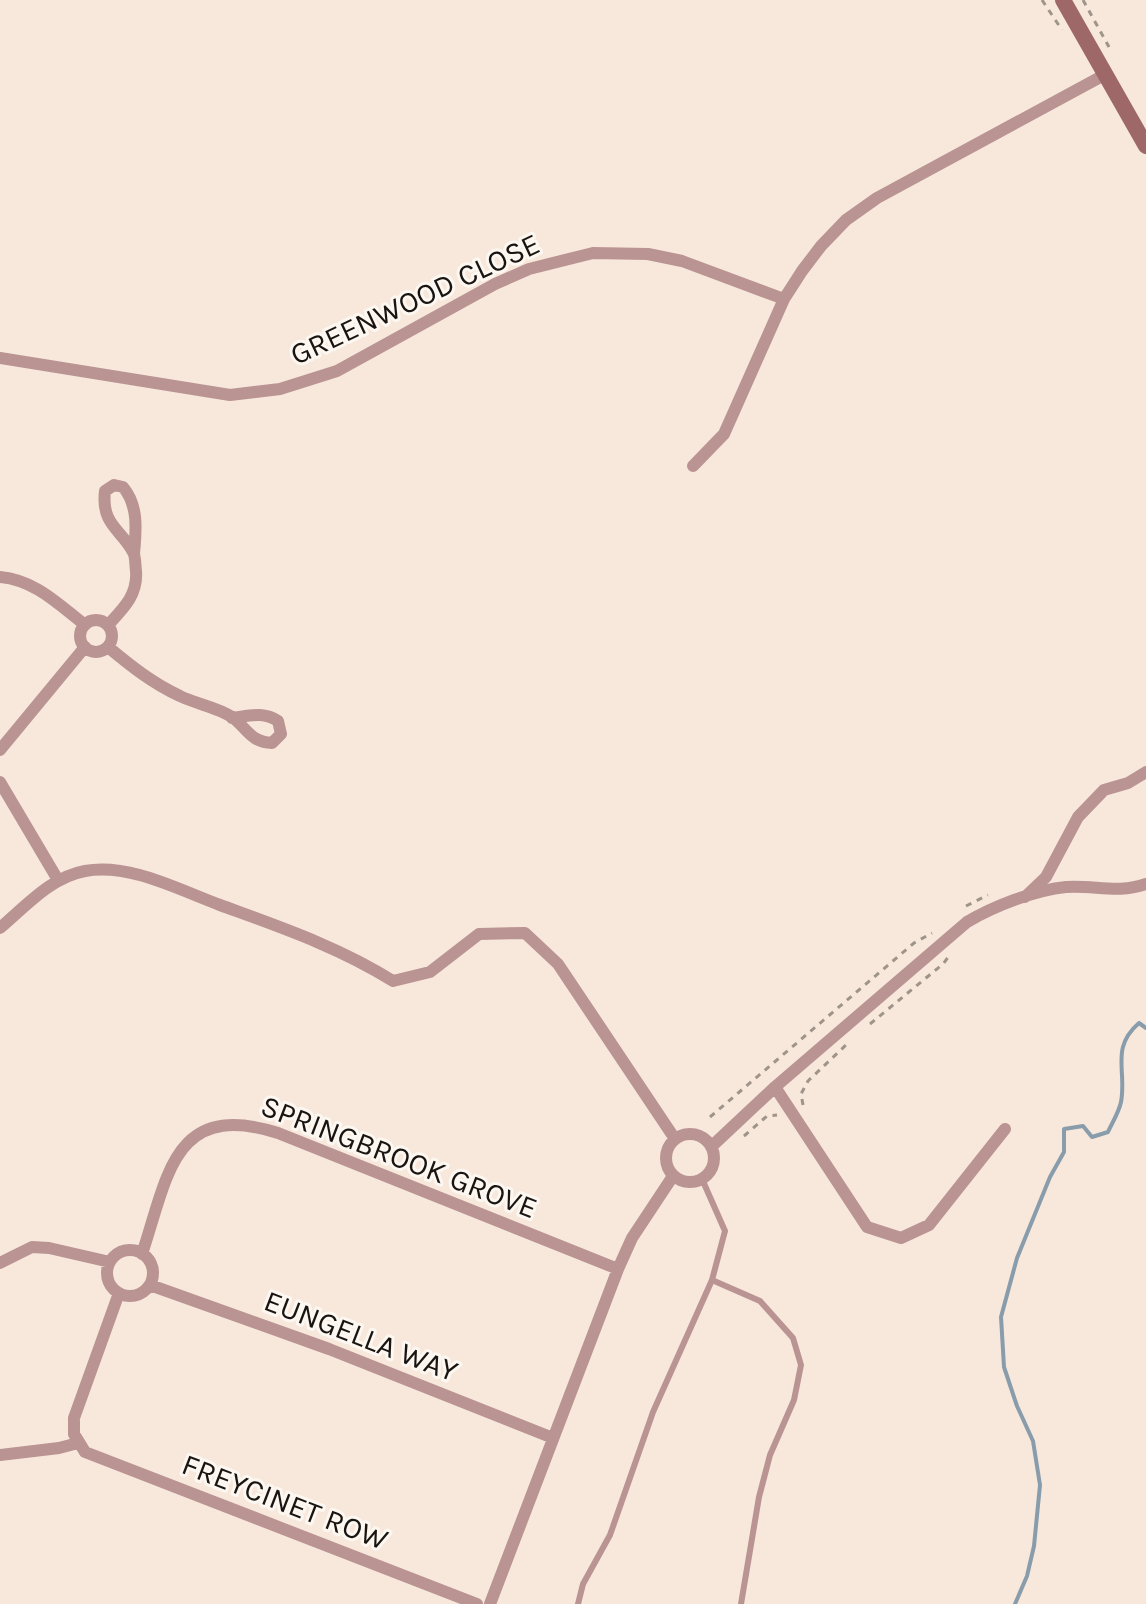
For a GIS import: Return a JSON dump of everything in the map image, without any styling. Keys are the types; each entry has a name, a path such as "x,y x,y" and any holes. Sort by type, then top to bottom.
{"street":[{"path":"1063,0 1146,146"},
{"path":"693,466 724,434 784,299 821,246 846,220 877,198 1106,74"},
{"name":"GREENWOOD CLOSE","path":"0,358 230,395 280,389 337,371 495,284 529,269 593,253 648,254 682,261 784,299"},
{"path":"108,625 124,607 136,586 134,510 128,493 123,487 114,485 105,491 110,522 134,554"},
{"path":"0,577 23,581 37,588 85,625"},
{"path":"96,620 108,625 112,636 108,647 95,652 85,647 80,636 85,625 96,620"},
{"path":"0,750 85,647"},
{"path":"108,647 138,673 157,684 232,718"},
{"path":"1025,897 1046,877 1078,817 1104,790 1128,783 1146,772"},
{"path":"0,782 58,880"},
{"path":"0,928 58,880 84,871 110,869 150,879 328,945 393,981 430,972 479,934 525,933 558,964 675,1139"},
{"path":"711,1147 775,1087 967,922 989,909 1067,887 1118,891 1146,884"},
{"path":"775,1087 867,1227 901,1238 929,1225 1005,1129"},
{"name":"SPRINGBROOK GROVE","path":"142,1254 180,1151 189,1139 203,1130 232,1124 255,1126 278,1133 618,1269"},
{"path":"693,1134 701,1136 711,1147 714,1154 712,1168 702,1179 686,1183 668,1170 665,1157 667,1148 675,1139 693,1134"},
{"path":"490,1604 618,1269 632,1238 673,1176"},
{"path":"0,1263 32,1247 110,1262"},
{"path":"124,1251 142,1254 151,1265 153,1275 150,1285 136,1295 119,1293 108,1280 110,1262 124,1251"},
{"name":"EUNGELLA WAY","path":"150,1285 329,1349 553,1438"},
{"path":"0,1455 78,1443 74,1418 119,1293"},
{"name":"FREYCINET ROW","path":"78,1443 85,1452 98,1459 477,1604"}],"lane":[{"path":"578,1604 583,1584 610,1535 653,1412 712,1280 725,1231 702,1179"},
{"path":"712,1280 760,1301 793,1338 801,1365 794,1400 770,1455 759,1497 741,1604"}],"path":[{"path":"1042,0 1066,36"},
{"path":"1083,0 1112,52"},
{"path":"966,906 989,894"},
{"path":"710,1117 914,943 934,932"},
{"path":"862,1028 880,1018 943,964 953,951"},
{"path":"796,1112 804,1104 801,1094 808,1081 855,1036"},
{"path":"744,1136 767,1116 777,1115 788,1119"}],"waterway":[{"path":"1015,1604 1027,1576 1034,1546 1040,1485 1033,1441 1004,1367 1001,1317 1017,1258 1050,1177 1064,1152 1064,1129 1083,1126 1092,1137 1108,1132 1121,1102 1121,1060 1125,1042 1139,1023 1146,1028"}]}
